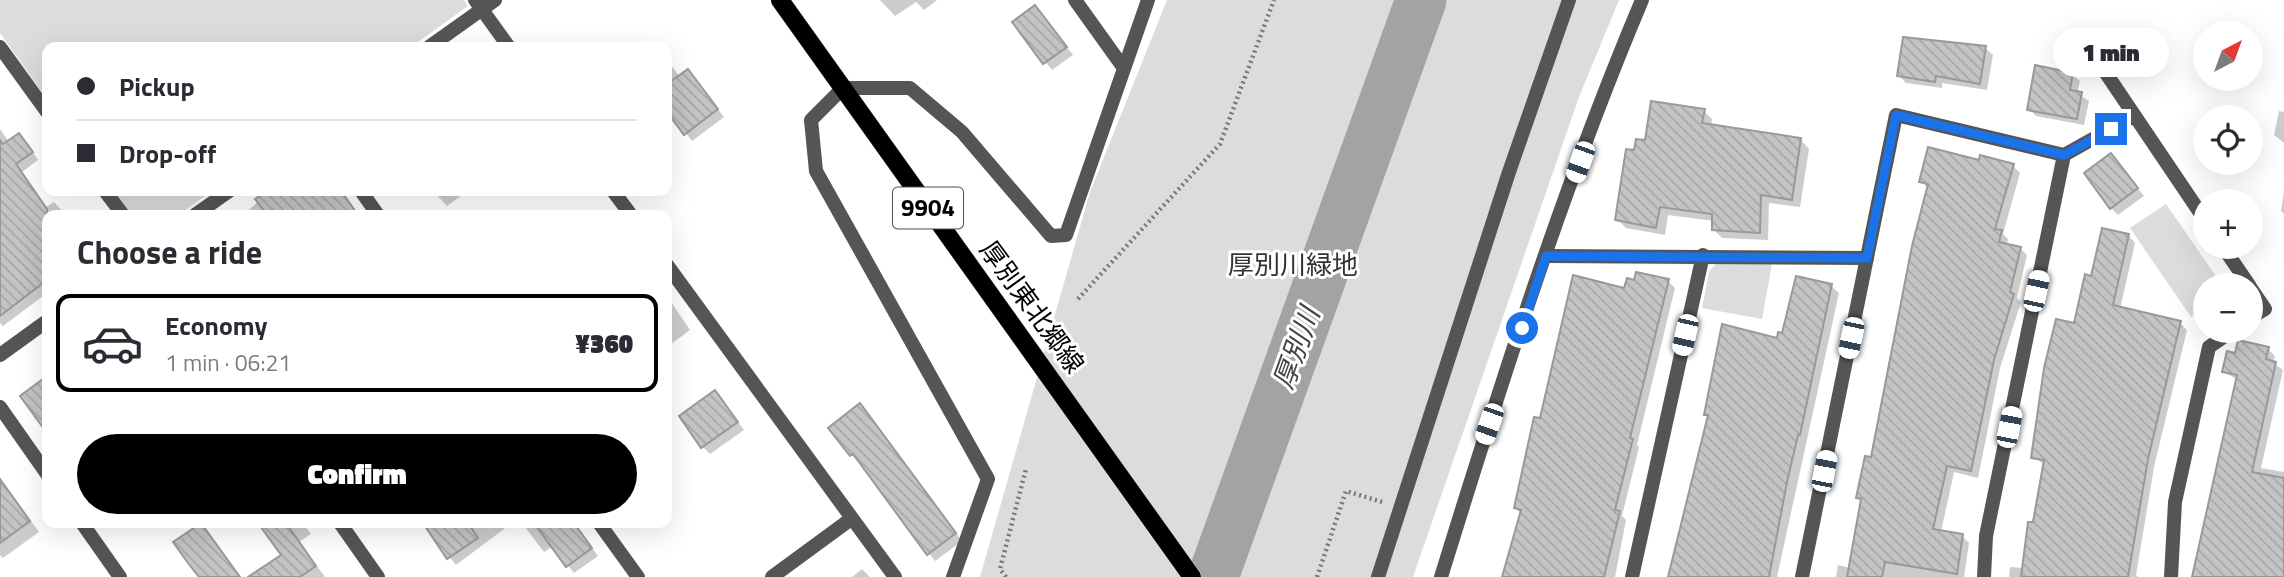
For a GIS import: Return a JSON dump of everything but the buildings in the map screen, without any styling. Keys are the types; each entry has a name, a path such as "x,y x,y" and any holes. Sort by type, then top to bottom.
{"main road":[{"name":"厚別東北郷線","path":"780,0 1192,577"}],"street":[{"path":"435,42 478,5 495,0"},
{"path":"1075,0 1124,67"},
{"path":"953,577 988,480 816,172 811,120 843,89 910,88 962,132 1051,236 1066,235 1148,0"},
{"path":"1378,577 1509,172 1569,0"},
{"path":"1441,577 1546,256 1613,68 1643,0"},
{"path":"478,5 505,42"},
{"path":"0,47 42,104"},
{"path":"2089,48 2193,202"},
{"path":"1802,577 1896,115 2064,155 2134,116"},
{"path":"1984,577 1986,536 2064,155"},
{"path":"202,210 222,196"},
{"path":"1632,577 1703,255"},
{"path":"1546,256 1867,258"},
{"path":"672,272 895,577"},
{"path":"0,355 42,325"},
{"path":"2171,577 2175,502 2208,347 2214,343"},
{"path":"0,407 42,467"},
{"path":"772,577 851,519"},
{"path":"86,528 120,577"},
{"path":"344,528 378,577"},
{"path":"603,528 638,577"}],"path":[{"path":"1078,299 1220,144 1274,0"},
{"path":"1006,577 1000,569 1026,469"},
{"path":"1317,577 1346,491 1400,507"}],"green space":[{"path":"0,0 464,0 468,6 418,42 42,42 42,92 0,33"},
{"name":"厚別川緑地","path":"1167,0 1619,0 1579,97 1413,577 980,577 1090,192"},
{"path":"117,196 205,196 185,210 126,210"},
{"path":"2166,204 2193,243 2193,259 2204,259 2214,273 2193,273 2191,317 2130,228"},
{"path":"1717,262 1772,264 1762,319 1702,308 1709,272"}],"waterway":[{"name":"厚別川","path":"1213,577 1421,0"}],"route":[{"path":"1522,328 1546,256 1867,258 1896,115 2064,155 2111,129"}]}
